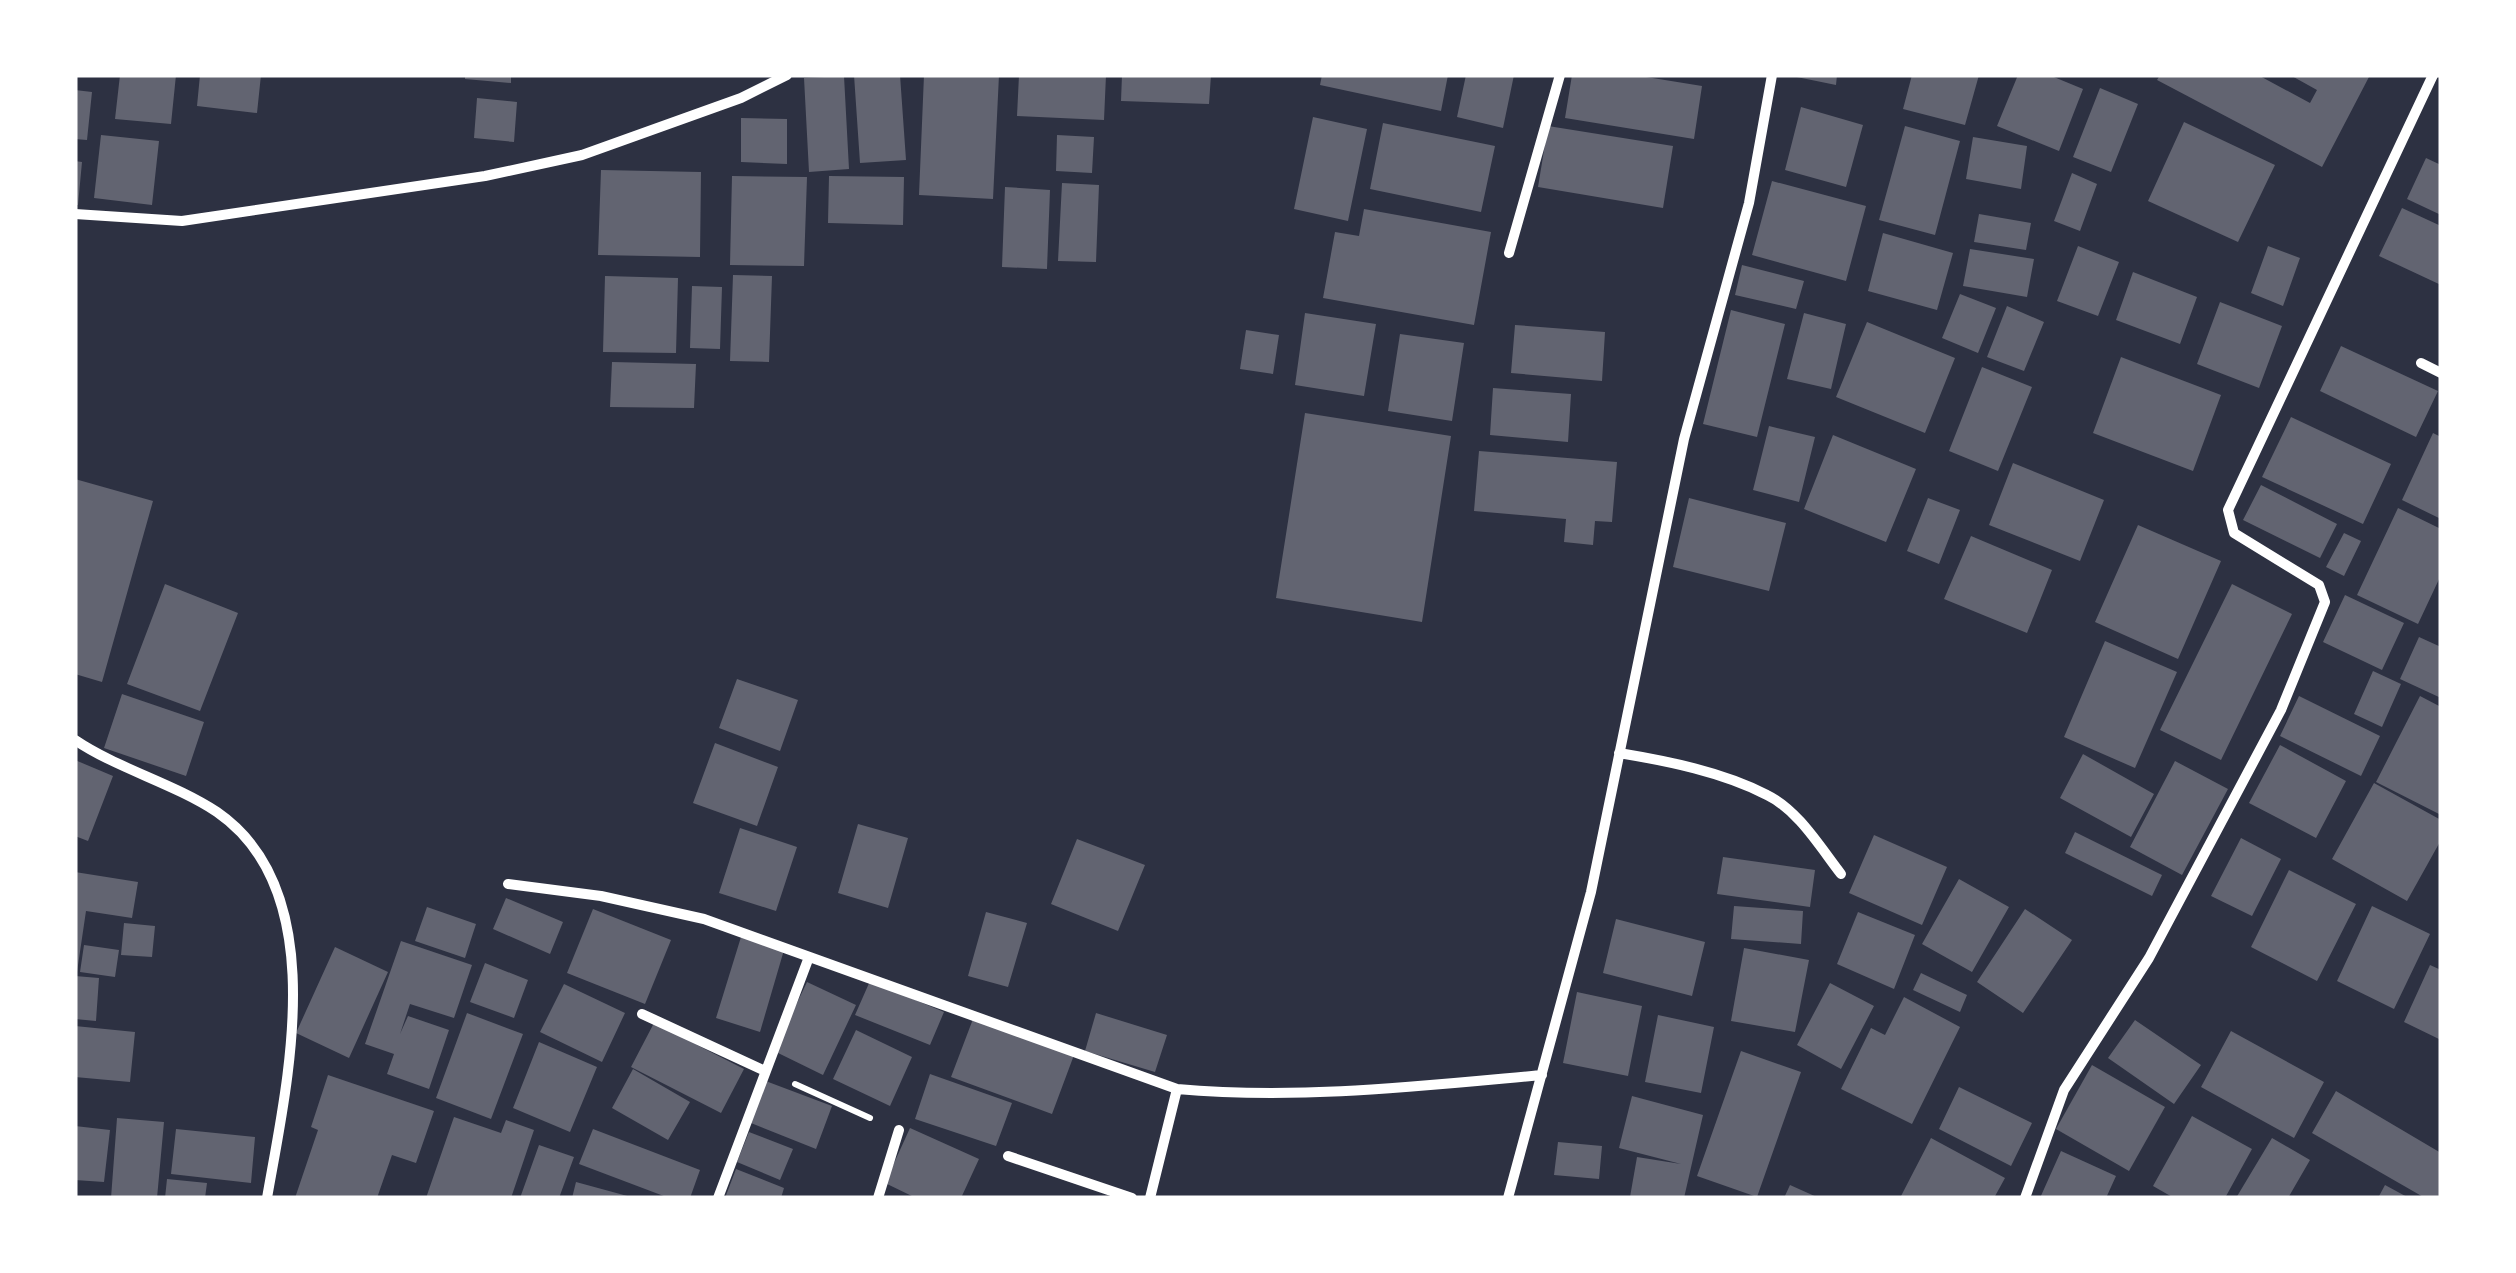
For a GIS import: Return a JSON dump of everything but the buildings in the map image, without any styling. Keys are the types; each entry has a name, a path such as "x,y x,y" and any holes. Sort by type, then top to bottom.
{"street":[{"path":"75,214 182,221 485,176 582,155 741,98 787,75"},
{"path":"1510,253 1560,75"},
{"path":"1508,1198 1591,892 1684,439 1749,202 1772,75"},
{"path":"2026,1198 2064,1090 2102,1024 2150,958 2281,710 2325,602 2319,586 2234,533 2228,510 2434,75"},
{"path":"2421,364 2441,373"},
{"path":"75,740 216,811 240,831 274,889 289,927 292,1035 267,1198"},
{"path":"1618,753 1658,760 1770,796 1804,826 1840,874"},
{"path":"508,884 600,896 704,919 1177,1089 1248,1094 1378,1090 1542,1074"},
{"path":"718,1198 809,956"},
{"path":"642,1014 763,1070"},
{"path":"1150,1198 1177,1089"},
{"path":"878,1198 899,1130"},
{"path":"1008,1156 1132,1198"}],"path":[{"path":"763,1070 899,1130"}]}
